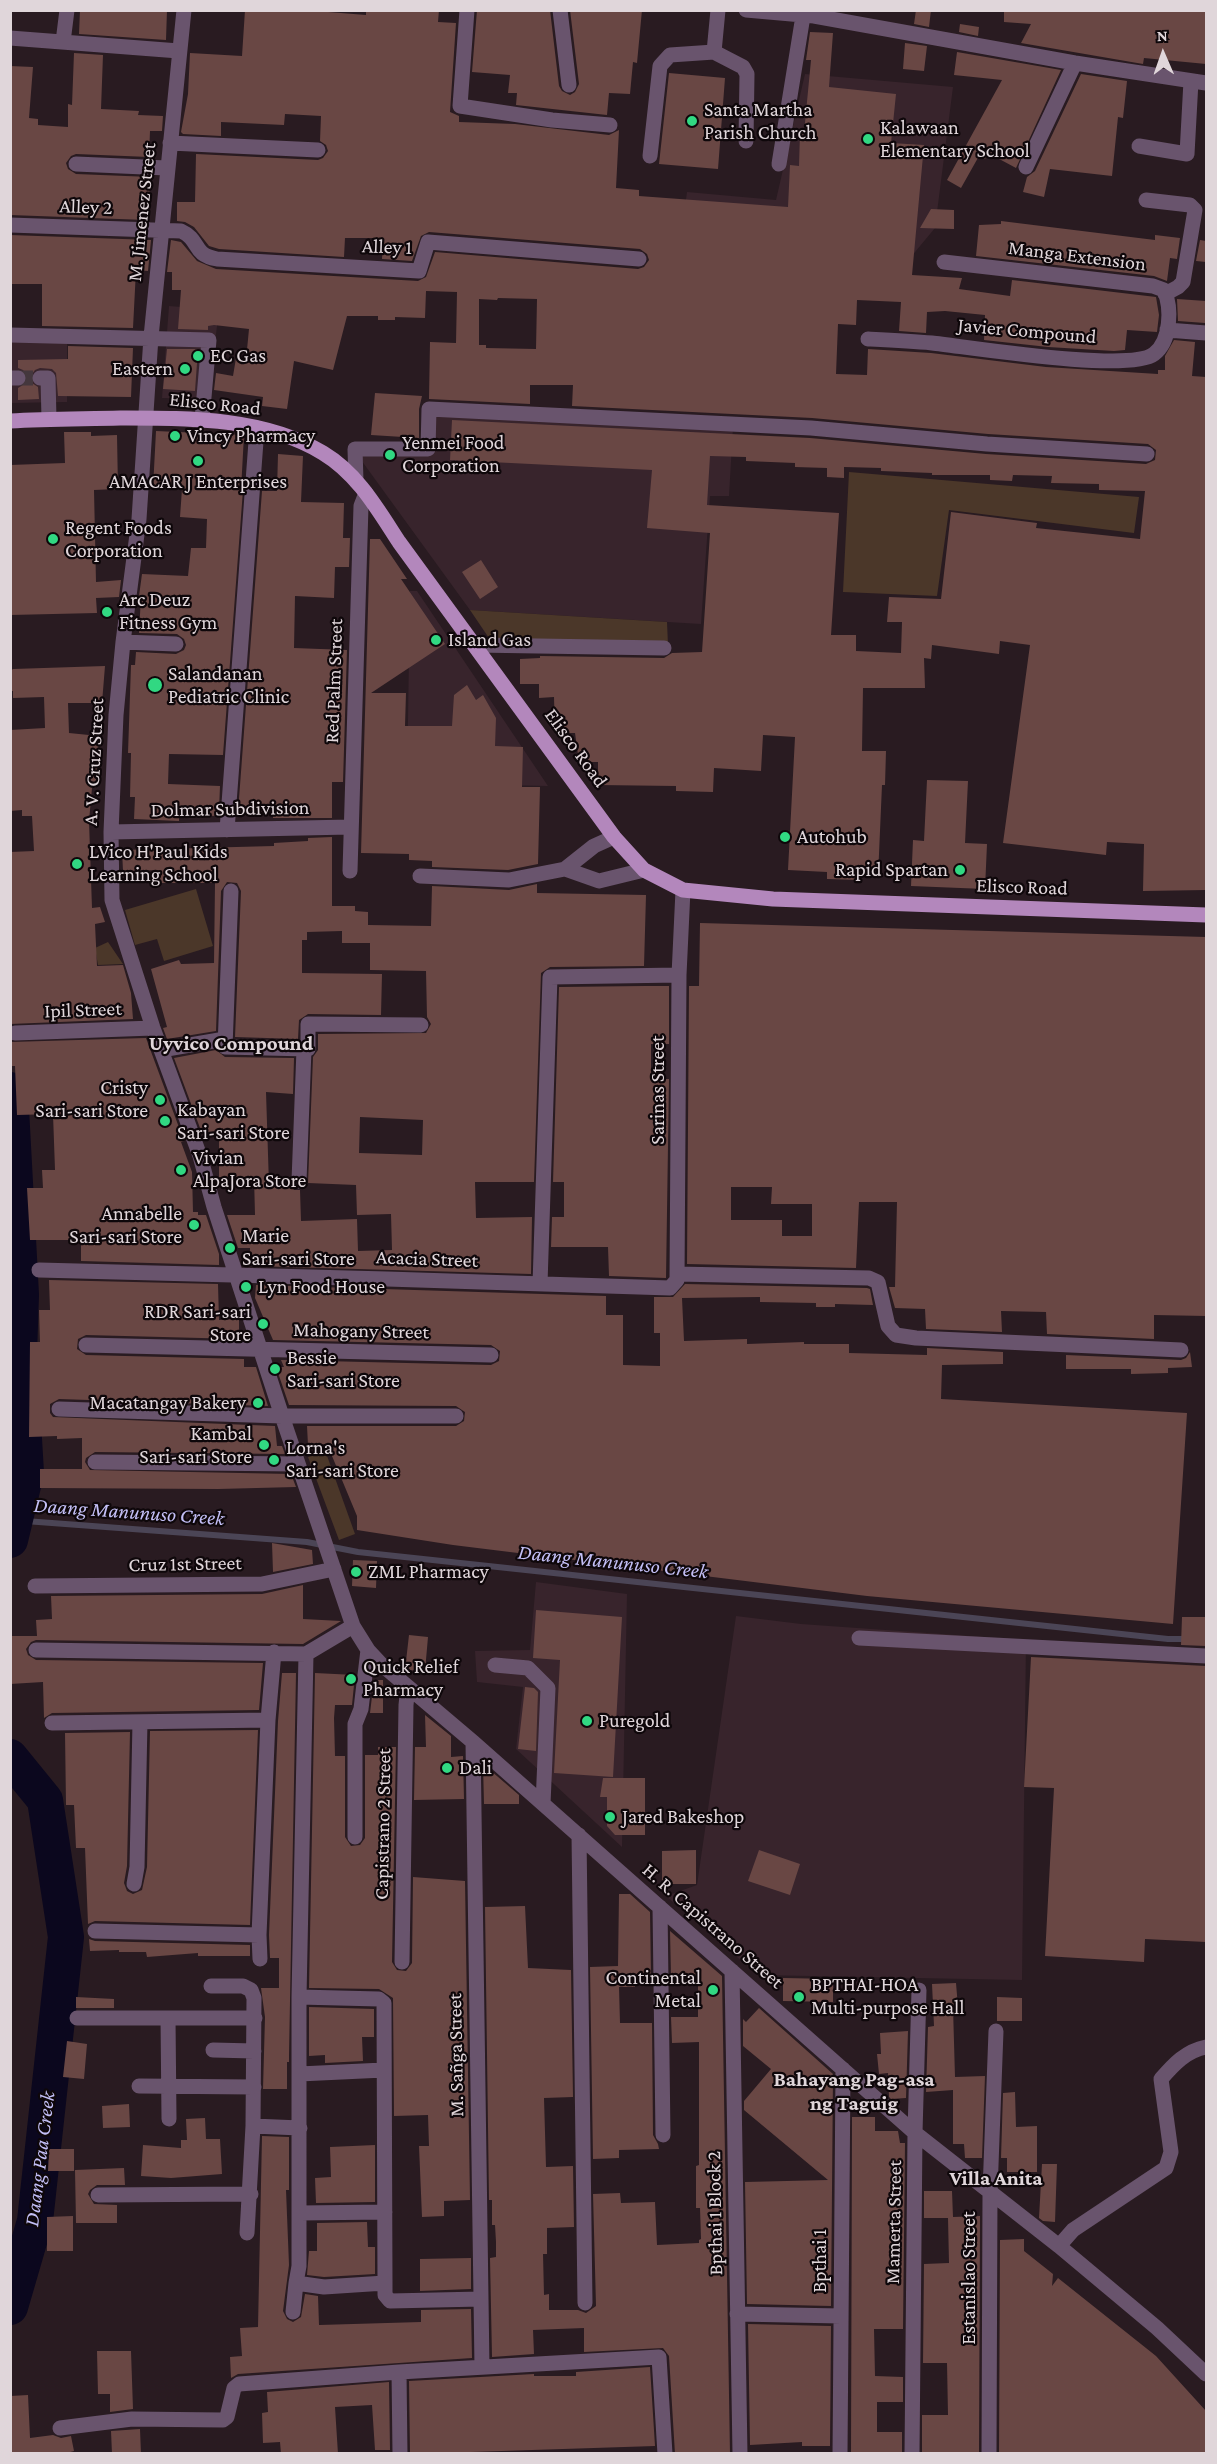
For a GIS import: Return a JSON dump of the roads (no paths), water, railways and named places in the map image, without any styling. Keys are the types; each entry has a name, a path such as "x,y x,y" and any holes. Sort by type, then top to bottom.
{"main road":[{"name":"Elisco Road","path":"10,421 145,418 202,420 257,428 288,436 324,453 361,487 614,837 644,870 683,890 773,898 1206,915"}],"street":[{"path":"63,42 67,10"},
{"name":"M. Jimenez Street","path":"145,418 160,231 184,10"},
{"path":"467,10 460,106 552,120 610,125"},
{"path":"560,10 569,85"},
{"path":"714,52 718,10"},
{"path":"746,10 811,14 1075,63 1206,83"},
{"path":"779,164 811,14"},
{"path":"10,38 180,51"},
{"path":"650,156 660,66 670,56 714,52 743,67 747,74 746,141"},
{"path":"1026,167 1075,63"},
{"path":"1139,146 1187,154 1191,81"},
{"path":"170,143 318,150"},
{"path":"76,164 167,168"},
{"path":"1146,200 1190,205 1195,210 1183,282 1165,294"},
{"name":"Alley 2","path":"10,225 160,231"},
{"name":"Alley 1","path":"160,231 181,231 191,236 198,251 204,256 217,259 419,271 428,242 639,259"},
{"name":"Manga Extension","path":"944,262 1153,286 1164,290 1169,306 1167,330"},
{"path":"1167,330 1206,333"},
{"name":"Javier Compound","path":"868,339 926,343 1067,359 1127,361 1153,354 1163,343 1167,330"},
{"path":"10,335 210,340 202,420"},
{"path":"40,378 48,378 49,419"},
{"name":"Red Palm Street","path":"350,872 361,506 361,487 355,449 428,449 429,409 811,428 987,444 1147,454"},
{"name":"A. V. Cruz Street","path":"145,418 139,519 116,715 111,832 112,900 153,1028 200,1156 214,1207 326,1546"},
{"path":"227,830 257,428"},
{"path":"123,642 176,644"},
{"path":"476,645 664,648"},
{"path":"100,716 116,715"},
{"name":"Dolmar Subdivision","path":"111,832 350,827"},
{"path":"420,876 509,880 565,869 594,846 614,837"},
{"path":"565,869 598,881 644,870"},
{"name":"Sarinas Street","path":"670,1288 677,1280 683,890"},
{"path":"231,891 225,1047 308,1049 308,1024 421,1025"},
{"path":"540,1284 550,977 680,975"},
{"name":"Ipil Street","path":"15,1033 153,1028"},
{"path":"161,1050 225,1039"},
{"path":"300,1181 304,1049"},
{"name":"Acacia Street","path":"39,1270 670,1288"},
{"path":"677,1274 869,1278 878,1282 888,1326 896,1335 916,1338 1181,1350"},
{"name":"Mahogany Street","path":"86,1345 491,1355"},
{"path":"60,1409 282,1416 456,1416"},
{"path":"95,1462 298,1464"},
{"name":"H. R. Capistrano Street","path":"326,1546 353,1626 368,1650 915,2133 1059,2246 1157,2328 1206,2374"},
{"name":"Cruz 1st Street","path":"35,1586 262,1584 334,1569"},
{"path":"36,1650 306,1654 353,1626"},
{"path":"859,1638 1206,1656"},
{"path":"355,1837 355,1724 361,1709 368,1650"},
{"path":"260,1959 259,1935 268,1720 274,1652"},
{"path":"293,2312 299,2266 299,1997 306,1654"},
{"path":"495,1665 528,1668 548,1688 543,1804"},
{"name":"Capistrano 2 Street","path":"402,1962 405,1717 408,1687"},
{"path":"52,1723 268,1720"},
{"path":"134,1884 137,1867 140,1722"},
{"name":"M. Sañga Street","path":"473,1742 482,2367"},
{"path":"579,1835 585,2303"},
{"path":"660,1907 663,2135"},
{"path":"95,1931 259,1935"},
{"name":"Bpthai 1 Block 2","path":"732,1971 740,2454"},
{"path":"211,1986 243,1986 251,1990 254,1998 251,2194 247,2233"},
{"name":"Mamerta Street","path":"912,2454 915,2133 919,1990"},
{"path":"299,1997 379,1999 383,2001 385,2295 390,2301 481,2300"},
{"path":"77,2018 255,2018"},
{"path":"168,2018 169,2119"},
{"name":"Estanislao Street","path":"989,2454 990,2192 996,2031"},
{"path":"1059,2246 1073,2230 1166,2168 1171,2152 1161,2079 1174,2063 1195,2049 1206,2047"},
{"path":"213,2050 254,2051"},
{"name":"Bpthai 1","path":"840,2454 843,2069"},
{"path":"299,2074 384,2070"},
{"path":"139,2086 254,2087"},
{"path":"253,2126 300,2128"},
{"path":"98,2195 251,2194"},
{"path":"300,2213 385,2212"},
{"path":"296,2283 324,2286 385,2283"},
{"path":"737,2314 841,2316"},
{"path":"60,2428 132,2419 223,2420 227,2417 234,2388 239,2384 399,2372 659,2358 665,2454"},
{"path":"399,2372 400,2454"}],"waterway":[{"name":"Daang Paa Creek","path":"10,1090 21,1295 19,1354 26,1473 10,1540"},
{"name":"Daang Manunuso Creek","path":"16,1523 25,1521 307,1542 358,1552 1168,1639 1188,1639"},
{"path":"10,1757 45,1800 66,1937 35,2221 10,2307"}],"tunnel":[{"path":"18,378 40,378"}],"place":[{"name":"Santa Martha Parish Church","path":"692,121"},
{"name":"Kalawaan Elementary School","path":"868,139"},
{"name":"EC Gas","path":"198,356"},
{"name":"Eastern","path":"185,369"},
{"name":"Vincy Pharmacy","path":"175,436"},
{"name":"Yenmei Food Corporation","path":"390,455"},
{"name":"AMACAR J Enterprises","path":"198,461"},
{"name":"Regent Foods Corporation","path":"53,539"},
{"name":"Arc Deuz Fitness Gym","path":"107,612"},
{"name":"Island Gas","path":"436,640"},
{"name":"Salandanan Pediatric Clinic","path":"155,685"},
{"name":"Autohub","path":"785,837"},
{"name":"LVico H'Paul Kids Learning School","path":"77,864"},
{"name":"Rapid Spartan","path":"960,870"},
{"name":"Cristy Sari-sari Store","path":"160,1100"},
{"name":"Kabayan Sari-sari Store","path":"165,1121"},
{"name":"Vivian AlpaJora Store","path":"181,1170"},
{"name":"Annabelle Sari-sari Store","path":"194,1225"},
{"name":"Marie Sari-sari Store","path":"230,1248"},
{"name":"Lyn Food House","path":"246,1287"},
{"name":"RDR Sari-sari Store","path":"263,1324"},
{"name":"Bessie Sari-sari Store","path":"275,1369"},
{"name":"Macatangay Bakery","path":"258,1403"},
{"name":"Kambal Sari-sari Store","path":"264,1445"},
{"name":"Lorna's Sari-sari Store","path":"274,1460"},
{"name":"ZML Pharmacy","path":"356,1572"},
{"name":"Quick Relief Pharmacy","path":"351,1679"},
{"name":"Puregold","path":"587,1721"},
{"name":"Dali","path":"447,1768"},
{"name":"Jared Bakeshop","path":"610,1817"},
{"name":"Continental Metal","path":"713,1990"},
{"name":"BPTHAI-HOA Multi-purpose Hall","path":"799,1997"}],"district":[{"name":"Uyvico Compound","path":"231,1044"},
{"name":"Bahayang Pag-asa ng Taguig","path":"854,2092"},
{"name":"Villa Anita","path":"996,2179"}]}
